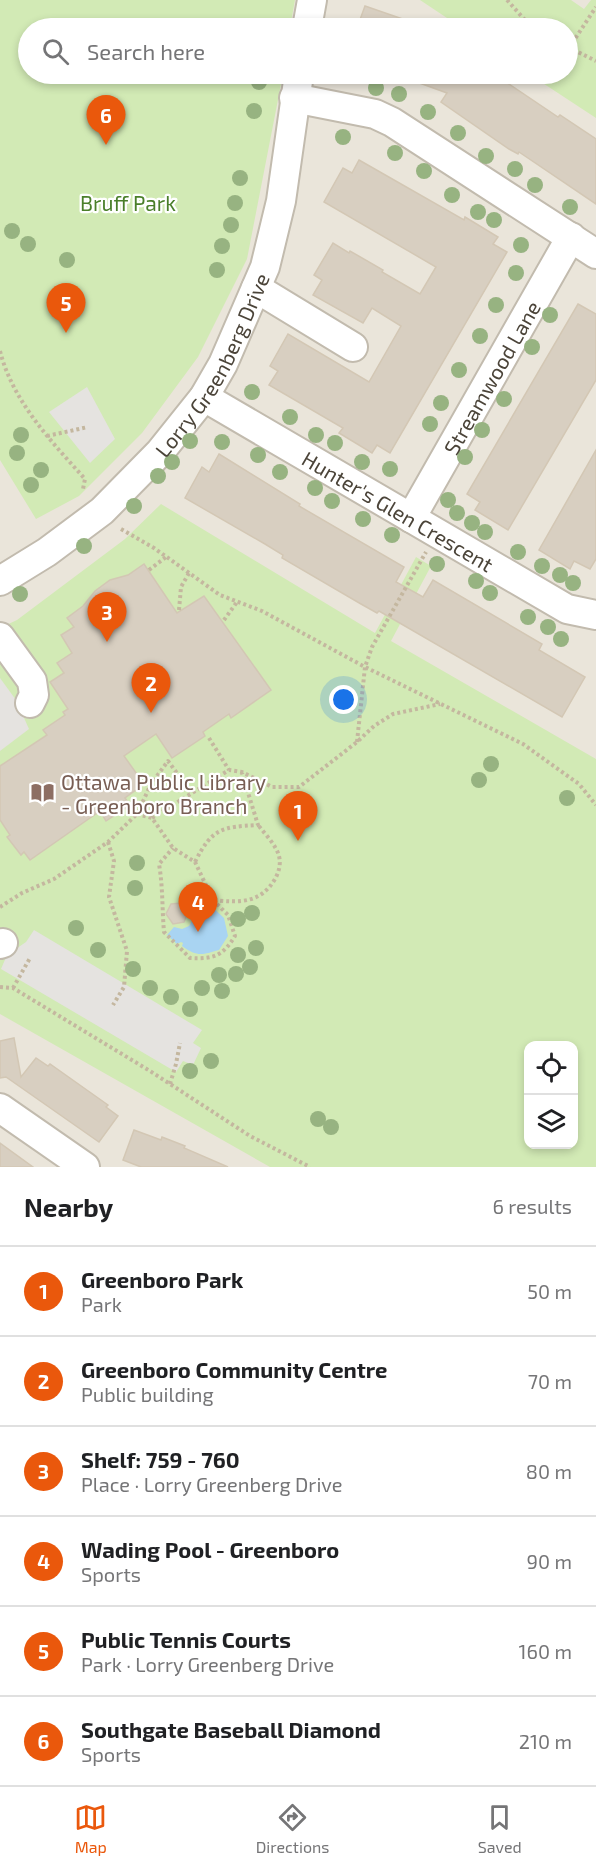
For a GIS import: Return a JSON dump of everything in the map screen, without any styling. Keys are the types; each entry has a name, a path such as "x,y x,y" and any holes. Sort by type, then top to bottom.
{"street":[{"path":"309,18 312,0"},
{"path":"296,86 329,103 375,114 392,122 596,254"},
{"name":"Lorry Greenberg Drive","path":"0,581 47,552 102,511 160,452 204,397 223,364 265,267 281,201 296,86"},
{"name":"Streamwood Lane","path":"411,518 571,237"},
{"path":"256,288 353,346"},
{"name":"Hunter's Glen Crescent","path":"204,397 567,609 596,615"},
{"path":"0,637 32,681 34,695 30,703"},
{"path":"0,1108 86,1167"}],"path":[{"path":"507,0 523,18"},
{"path":"578,33 596,7"},
{"path":"578,52 596,61"},
{"path":"0,351 1,359 36,424 85,479 83,489"},
{"path":"47,436 88,427"},
{"path":"121,529 166,557 220,596 262,611 365,667 523,744 579,784 596,805"},
{"path":"357,742 365,667 372,647 436,533"},
{"path":"149,570 166,557"},
{"path":"179,610 181,587 189,573"},
{"path":"224,620 237,602"},
{"path":"152,818 230,770 242,772 272,787 299,788 374,726 393,714 441,704"},
{"path":"209,738 230,770"},
{"path":"0,907 22,893 54,879 108,842 137,814 151,784 168,761 191,792"},
{"path":"213,900 234,902 253,899 269,890 279,871 279,856 258,825 242,772"},
{"path":"137,814 152,818 174,848 195,862 213,900 228,915 235,936 226,951 207,959 190,958 164,932 161,905 163,884 159,864 174,848"},
{"path":"195,862 205,843 219,831 231,827 258,825"},
{"path":"108,842 114,861 109,897 127,951 124,987 113,1005"},
{"path":"13,988 30,958"},
{"path":"0,987 13,988 250,1136 310,1167"},
{"path":"170,1084 180,1043"}],"shaded area":[{"path":"0,0 596,0 596,1167 0,1167"},
{"path":"87,387 115,439 90,463 49,412"},
{"path":"0,678 16,700 29,729 0,751"},
{"path":"34,930 202,1030 193,1043 201,1048 193,1065 183,1061 176,1072 1,969 7,955 26,942"}],"green space":[{"name":"Bruff Park","path":"0,0 295,0 292,18 18,18 18,84 281,84 247,259 198,357 142,433 79,496 36,519 0,460"},
{"path":"420,0 571,0 584,9 591,0 596,0 596,118 544,84 578,84 578,18 447,18"},
{"path":"161,504 375,633 416,557 431,566 391,641 596,759 596,1167 270,1167 0,1014 0,628 17,620 125,539"}],"water":[{"path":"202,903 208,908 210,905 224,918 228,936 219,950 200,954 187,950 182,946 183,943 177,944 167,935 174,927 182,929 189,926 195,916 193,910"}],"building":[{"path":"365,6 400,18 361,18"},
{"path":"422,84 509,84 596,139 596,204 519,152 518,154 509,149 441,102 447,93"},
{"path":"359,160 498,237 493,244 507,252 390,453 377,445 372,453 339,433 343,428 269,385 278,371 270,366 288,334 369,382 401,326 372,308 363,323 313,295 322,280 314,275 333,243 383,270 382,272 420,294 436,267 324,202 343,168 352,173"},
{"path":"578,304 596,314 596,380 508,530 475,510 480,502 467,494"},
{"path":"596,450 596,559 590,569 574,561 570,569 539,550"},
{"path":"219,454 300,504 299,506 404,567 396,582 423,597 433,580 542,644 539,650 585,677 562,717 379,611 377,613 361,604 282,558 283,555 265,544 185,498 202,467 209,472"},
{"path":"144,564 177,613 204,596 271,690 231,718 229,714 203,732 205,736 172,758 156,734 124,756 144,784 125,798 130,805 106,821 100,811 30,860 24,852 21,855 7,837 10,835 0,820 0,766 47,735 43,730 65,715 63,712 68,709 50,682 64,673 57,663 72,653 61,635 74,627 67,618 110,580 128,575"},
{"path":"181,903 188,912 184,922 173,924 166,914 171,904"},
{"path":"14,1038 21,1077 36,1058 48,1066 50,1064 108,1105 106,1107 118,1116 99,1142 6,1077 0,1078 0,1041"},
{"path":"134,1130 185,1146 184,1148 228,1167 141,1167 123,1160"},
{"path":"0,1143 33,1167 0,1167"}],"place":[{"name":"Southgate Baseball Diamond","path":"106,145"},
{"name":"Public Tennis Courts","path":"66,333"},
{"name":"Shelf: 759 - 760","path":"107,642"},
{"name":"Greenboro Community Centre","path":"151,713"},
{"name":"Ottawa Public Library - Greenboro Branch","path":"43,793"},
{"name":"Greenboro Park","path":"298,841"},
{"name":"Wading Pool - Greenboro","path":"198,932"}]}
